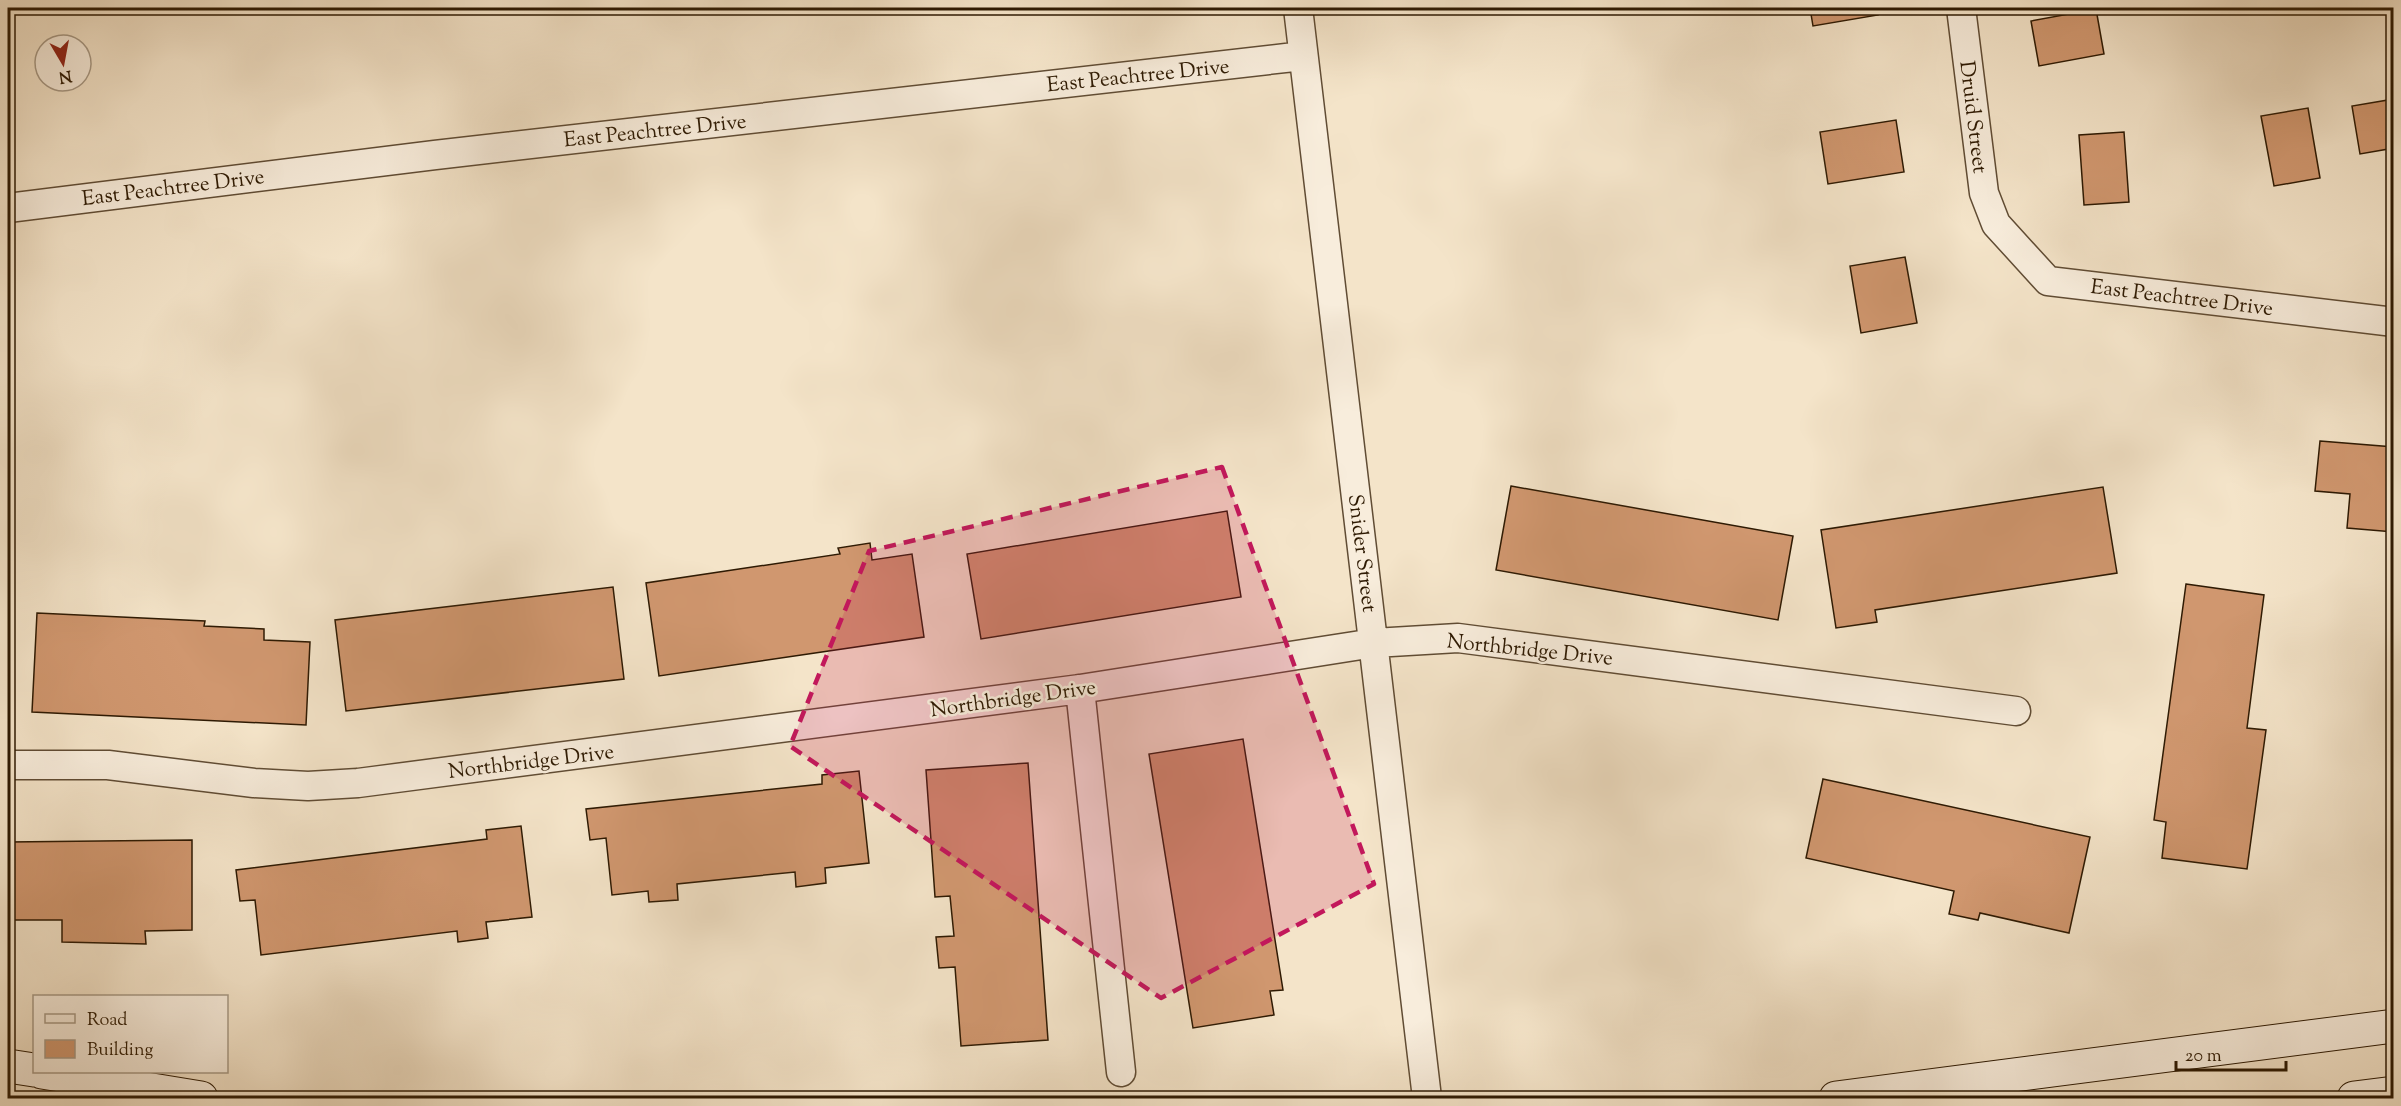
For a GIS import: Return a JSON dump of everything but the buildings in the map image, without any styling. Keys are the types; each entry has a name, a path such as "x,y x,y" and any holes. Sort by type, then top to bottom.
{"main road":[{"path":"1836,1098 2394,1026"},
{"path":"8,1066 33,1070"},
{"path":"54,1073 201,1098"},
{"path":"2354,1098 2394,1093"}],"street":[{"name":"Snider Street","path":"1298,8 1427,1098"},
{"name":"Druid Street","path":"1961,8 1984,193 1996,224"},
{"name":"East Peachtree Drive","path":"8,208 435,155 1303,56"},
{"name":"East Peachtree Drive","path":"1996,224 2048,281 2394,322"},
{"name":"Northbridge Drive","path":"8,765 108,765 287,785 358,783 1080,689 1374,643 1458,638 2016,711"},
{"path":"1080,689 1121,1072"}],"highlighted area":[{"path":"1222,467 1374,884 1161,998 790,746 869,551"}]}
